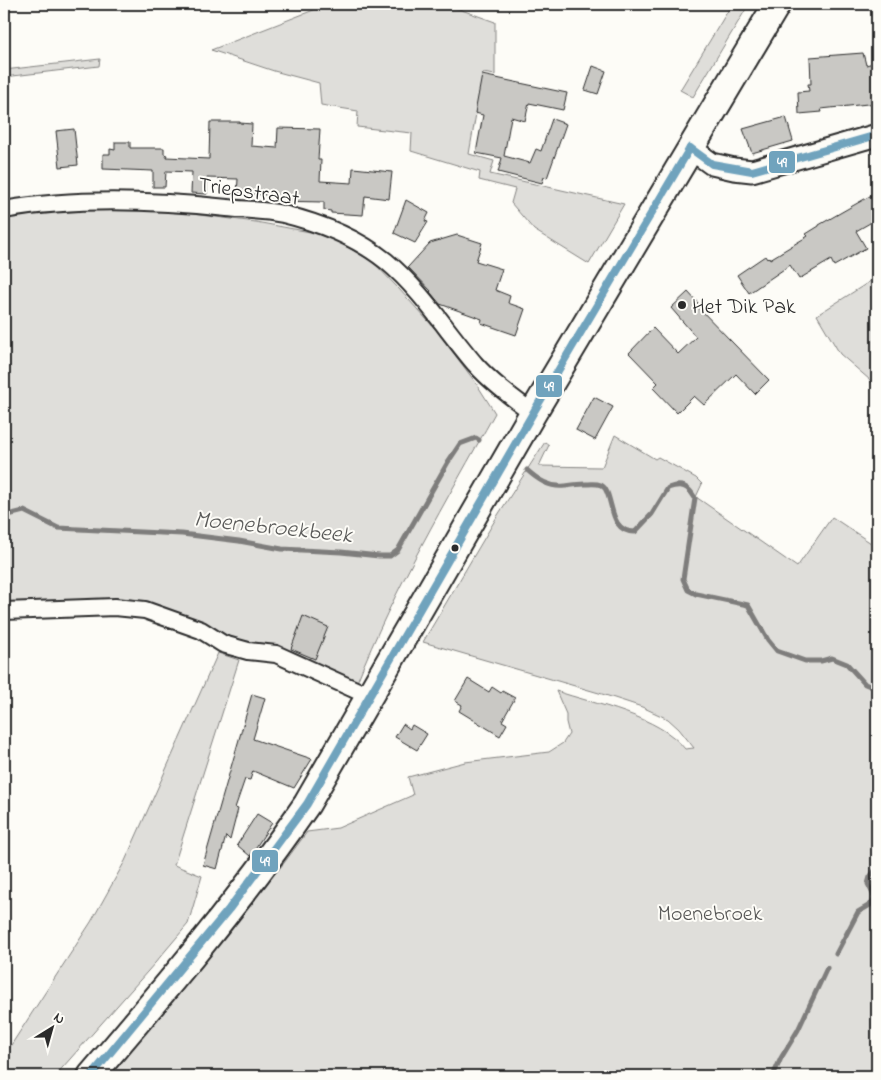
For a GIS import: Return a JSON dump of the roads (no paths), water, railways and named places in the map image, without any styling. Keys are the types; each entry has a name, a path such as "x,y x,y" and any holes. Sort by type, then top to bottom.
{"main road":[{"path":"91,1076 218,925 275,851 307,804 533,414 777,4"}],"street":[{"path":"690,148 712,164 752,171 877,135"},
{"name":"Triepstraat","path":"4,210 35,204 118,201 212,206 281,213 310,222 364,245 387,262 418,294 477,366 533,414"},
{"path":"4,611 116,607 145,610 201,630 223,644 248,651 276,654 358,691 374,688"}],"waterway":[{"name":"Moenebroekbeek","path":"4,516 24,511 58,528 182,534 239,541 282,549 390,556 398,550 460,444 476,438 479,440"},
{"name":"Moenebroekbeek","path":"527,470 540,480 554,486 601,485 608,495 612,511 619,526 635,532 652,514 668,488 677,486 687,488 695,498 683,579 688,590 696,594 748,605 768,640 777,651 805,661 821,661 832,658 847,664 865,684 877,689"},
{"path":"836,954 858,912 870,905 875,898 868,884 870,877 877,868"},
{"path":"773,1076 781,1058 798,1030 827,968"},
{"path":"617,1076 621,1072 627,1076"}],"place":[{"name":"Het Dik Pak","path":"682,305"}],"park label":[{"name":"Moenebroek","path":"710,912"}]}
